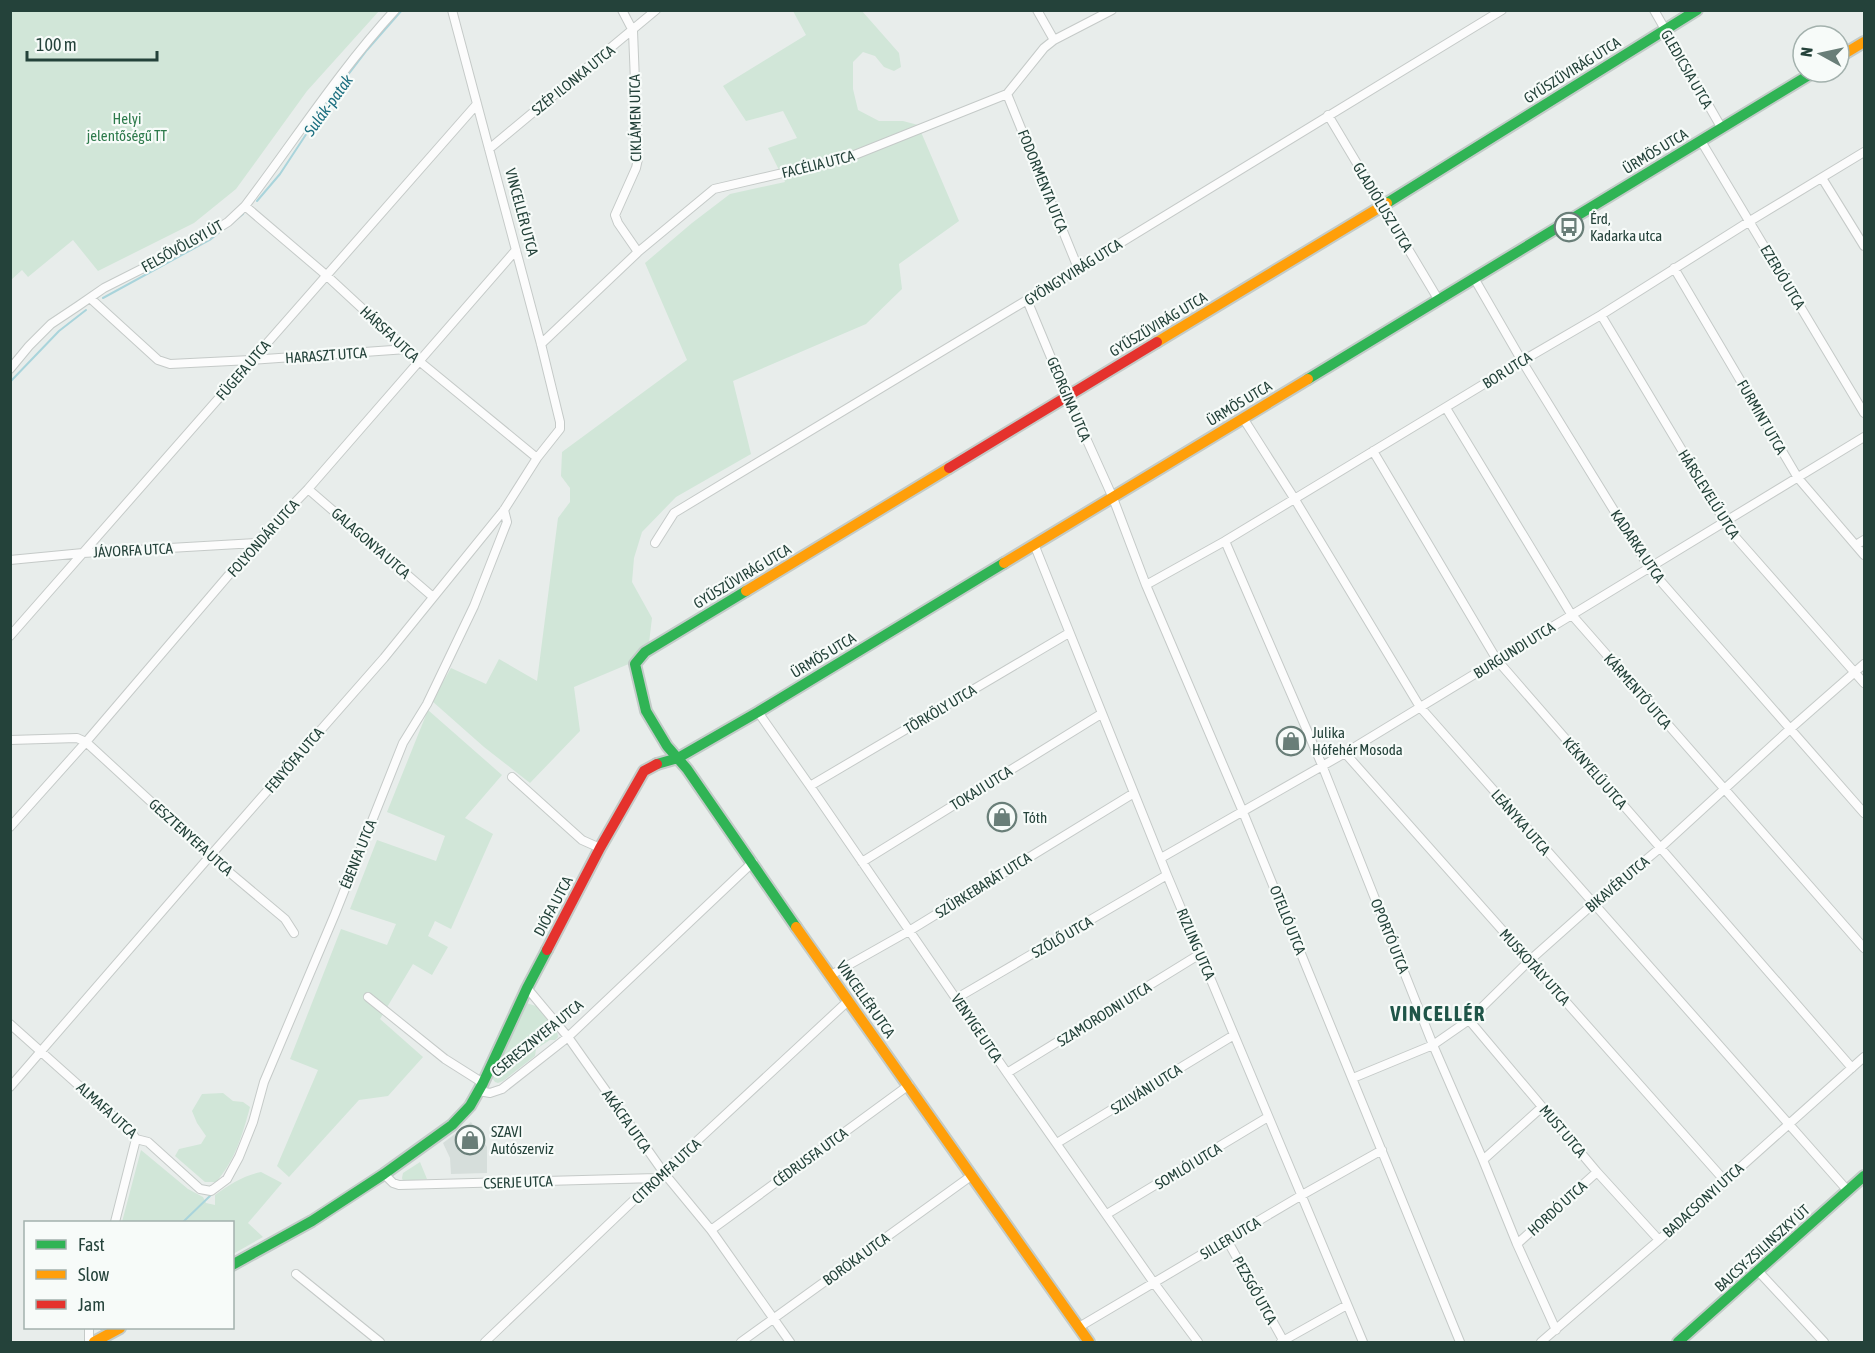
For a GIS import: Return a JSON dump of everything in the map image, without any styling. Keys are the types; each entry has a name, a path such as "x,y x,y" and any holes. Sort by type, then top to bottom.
{"street":[{"name":"FELSŐVÖLGYI ÚT","path":"10,369 51,324 104,288 199,240 228,222 245,206 330,89 395,10"},
{"name":"VINCELLÉR UTCA","path":"452,10 560,422"},
{"name":"CIKLÁMEN UTCA","path":"622,10 633,31 637,164 615,214 618,223 638,252"},
{"name":"SZÉP ILONKA UTCA","path":"489,149 656,10"},
{"path":"1037,10 1054,40"},
{"name":"FACÉLIA UTCA","path":"541,344 638,252 714,189 847,158 1007,94 1044,48 1054,40 1112,10"},
{"name":"GYÖNGYVIRÁG UTCA","path":"655,543 674,513 1502,10"},
{"name":"GLEDICSIA UTCA","path":"1654,10 1721,127"},
{"name":"GYŰSZŰVIRÁG UTCA","path":"635,664 645,652 1382,206 1697,10"},
{"path":"1851,50 1864,42"},
{"name":"ÜRMÖS UTCA","path":"678,758 1113,498 1794,84"},
{"name":"FODORMENTA UTCA","path":"1007,94 1078,268"},
{"name":"FÜGEFA UTCA","path":"10,636 477,104"},
{"name":"GLADIÓLUSZ UTCA","path":"1328,115 1438,299"},
{"name":"EZERJÓ UTCA","path":"1701,141 1864,413"},
{"name":"BOR UTCA","path":"1146,585 1224,541 1601,315 1864,152"},
{"path":"1822,177 1864,246"},
{"name":"HÁRSFA UTCA","path":"245,206 326,275 419,362 537,458"},
{"name":"FOLYONDÁR UTCA","path":"10,827 256,543 308,489 516,250"},
{"name":"FURMINT UTCA","path":"1674,268 1805,489 1864,555"},
{"name":"KADARKA UTCA","path":"1474,278 1522,361 1650,569 1864,813"},
{"name":"HARASZT UTCA","path":"90,298 158,360 170,364 407,349"},
{"name":"GEORGINA UTCA","path":"1027,300 1113,498"},
{"name":"HÁRSLEVELŰ UTCA","path":"1601,315 1731,532 1864,682"},
{"name":"KÁRMENTŐ UTCA","path":"1446,408 1571,614 1864,948"},
{"name":"LEÁNYKA UTCA","path":"1243,418 1420,707 1848,1191"},
{"name":"FENYŐFA UTCA","path":"10,1087 384,658 504,510 537,458 560,429 560,422"},
{"name":"BURGUNDI UTCA","path":"1161,858 1345,753 1864,437"},
{"name":"KÉKNYELŰ UTCA","path":"1373,451 1497,660 1852,1068"},
{"name":"GALAGONYA UTCA","path":"308,489 434,597"},
{"name":"OTELLÓ UTCA","path":"1113,498 1146,585 1243,812 1460,1342"},
{"name":"ÉBENFA UTCA","path":"206,1192 212,1191 227,1179 239,1157 253,1122 264,1082 335,915 403,743 427,704 474,606 507,522 504,510"},
{"path":"1856,545 1864,540"},
{"name":"OPORTÓ UTCA","path":"1224,541 1322,765 1434,1045 1517,1244 1557,1330"},
{"name":"JÁVORFA UTCA","path":"10,560 84,553 256,543"},
{"name":"RIZLING UTCA","path":"1034,544 1167,875 1363,1342"},
{"name":"TÖRKÖLY UTCA","path":"810,786 1069,633"},
{"name":"VINCELLÉR UTCA","path":"635,664 646,711 668,746 753,862 848,1001 1089,1342"},
{"name":"BIKAVÉR UTCA","path":"1353,1078 1434,1045 1469,1020 1529,961 1660,848 1864,664"},
{"name":"VENYIGE UTCA","path":"758,712 1007,1073 1198,1342"},
{"name":"TOKAJI UTCA","path":"862,862 1101,714"},
{"path":"10,740 77,738 86,742"},
{"name":"GESZTENYEFA UTCA","path":"86,742 210,856 285,919 294,933"},
{"name":"MUSKOTÁLY UTCA","path":"1345,753 1725,1181"},
{"name":"DIÓFA UTCA","path":"481,1087 527,988 600,848 644,771 653,765 678,758"},
{"path":"512,777 582,840 600,848"},
{"name":"SZÜRKEBARÁT UTCA","path":"831,975 909,931 1134,793"},
{"name":"CSERESZNYEFA UTCA","path":"234,1264 312,1221 452,1125 470,1106 481,1087 490,1093 502,1089 568,1037 753,862"},
{"name":"SZŐLŐ UTCA","path":"957,998 1167,875"},
{"name":"SZAMORODNI UTCA","path":"1007,1073 1200,954"},
{"name":"AKÁCFA UTCA","path":"527,988 568,1037 660,1175 711,1230 790,1342"},
{"path":"368,997 481,1087"},
{"name":"CITROMFA UTCA","path":"485,1342 660,1175 848,1001"},
{"name":"MUST UTCA","path":"1469,1020 1597,1172 1659,1240"},
{"name":"ALMAFA UTCA","path":"10,1024 136,1139 148,1142 206,1192"},
{"name":"SZILVÁNI UTCA","path":"1058,1143 1234,1035"},
{"name":"BADACSONYI UTCA","path":"1541,1342 1864,1057"},
{"name":"CÉDRUSFA UTCA","path":"711,1230 909,1085"},
{"path":"1483,1160 1542,1107"},
{"name":"SOMLÓI UTCA","path":"1107,1214 1268,1118"},
{"path":"115,1221 136,1139"},
{"name":"SILLER UTCA","path":"1079,1327 1382,1150"},
{"name":"HORDÓ UTCA","path":"1517,1244 1597,1172"},
{"name":"CSERJE UTCA","path":"384,1173 393,1183 399,1185 660,1175"},
{"name":"BORÓKA UTCA","path":"741,1342 971,1176"},
{"name":"BAJCSY-ZSILINSZKY ÚT","path":"1678,1342 1864,1176"},
{"name":"PEZSGŐ UTCA","path":"1227,1240 1281,1341"},
{"path":"1759,1272 1824,1342"},
{"path":"296,1274 380,1342"},
{"path":"1281,1341 1347,1305"},
{"path":"91,1342 118,1329"}],"shaded area":[{"path":"471,1122 487,1147 487,1173 451,1174 450,1158 443,1143"}],"green space":[{"name":"Helyi jelentőségű TT","path":"11,10 379,11 307,91 236,189 194,223 98,271 73,240 28,277 22,270 11,280"},
{"path":"793,11 862,11 899,53 901,67 894,71 884,67 875,56 863,52 853,62 853,89 858,110 879,121 903,121 918,125 959,221 899,264 902,289 866,324 733,381 751,454 676,497 642,532 634,558 632,582 652,618 649,643 631,663 574,687 580,731 530,783 484,747 432,701 451,668 486,684 499,659 537,681 558,518 570,502 570,488 561,476 562,452 687,360 645,263 730,194 785,182 768,148 797,138 783,111 746,121 723,86 806,35"},
{"path":"428,710 502,775 465,818 493,834 451,929 435,921 428,936 448,947 432,975 413,964 380,1019 423,1057 388,1096 359,1100 289,1177 277,1166 318,1070 290,1059 341,929 387,945 396,924 350,909 377,840 436,861 445,836 387,812"},
{"path":"526,1003 536,1006 557,1031 558,1037 536,1049 535,1056 503,1081 495,1082 492,1078"},
{"path":"223,1093 233,1101 243,1102 250,1107 241,1137 223,1174 216,1182 205,1182 175,1156 179,1149 201,1144 206,1136 192,1111 202,1094"},
{"path":"141,1150 188,1189 203,1197 206,1203 215,1205 215,1195 226,1187 261,1172 282,1183 248,1223 263,1237 234,1253 234,1221 122,1221"},
{"path":"420,1162 427,1179 403,1181 403,1173"}],"waterway":[{"name":"Sulák-patak","path":"257,201 280,174 328,101 367,50 402,10"},
{"name":"Sulák-patak","path":"232,223 243,214"},
{"name":"Sulák-patak","path":"103,298 211,239 225,228"},
{"name":"Sulák-patak","path":"10,382 59,331 86,310"},
{"path":"184,1221 213,1193"}],"traffic: fast":[{"path":"1387,203 1697,10"},
{"path":"1308,379 1794,84"},
{"path":"657,764 678,758 758,712 1004,563"},
{"path":"746,591 645,652 635,664 646,711 667,746 687,769 796,927"},
{"path":"234,1264 312,1221 384,1174 452,1125 470,1106 483,1083 547,950"},
{"path":"1678,1342 1864,1176"}],"traffic: slow":[{"path":"1851,50 1864,42"},
{"path":"1157,342 1387,203"},
{"path":"1004,563 1308,379"},
{"path":"746,591 949,468"},
{"path":"796,927 1089,1342"},
{"path":"94,1342 118,1329"}],"traffic: jam":[{"path":"949,468 1157,342"},
{"path":"547,950 600,848 644,771 657,764"}],"place":[{"name":"Érd, Kadarka utca","path":"1569,227"},
{"name":"Julika Hófehér Mosoda","path":"1291,741"},
{"name":"Tóth","path":"1002,817"},
{"name":"SZAVI Autószerviz","path":"470,1140"}],"district":[{"name":"VINCELLÉR","path":"1438,1013"}]}
